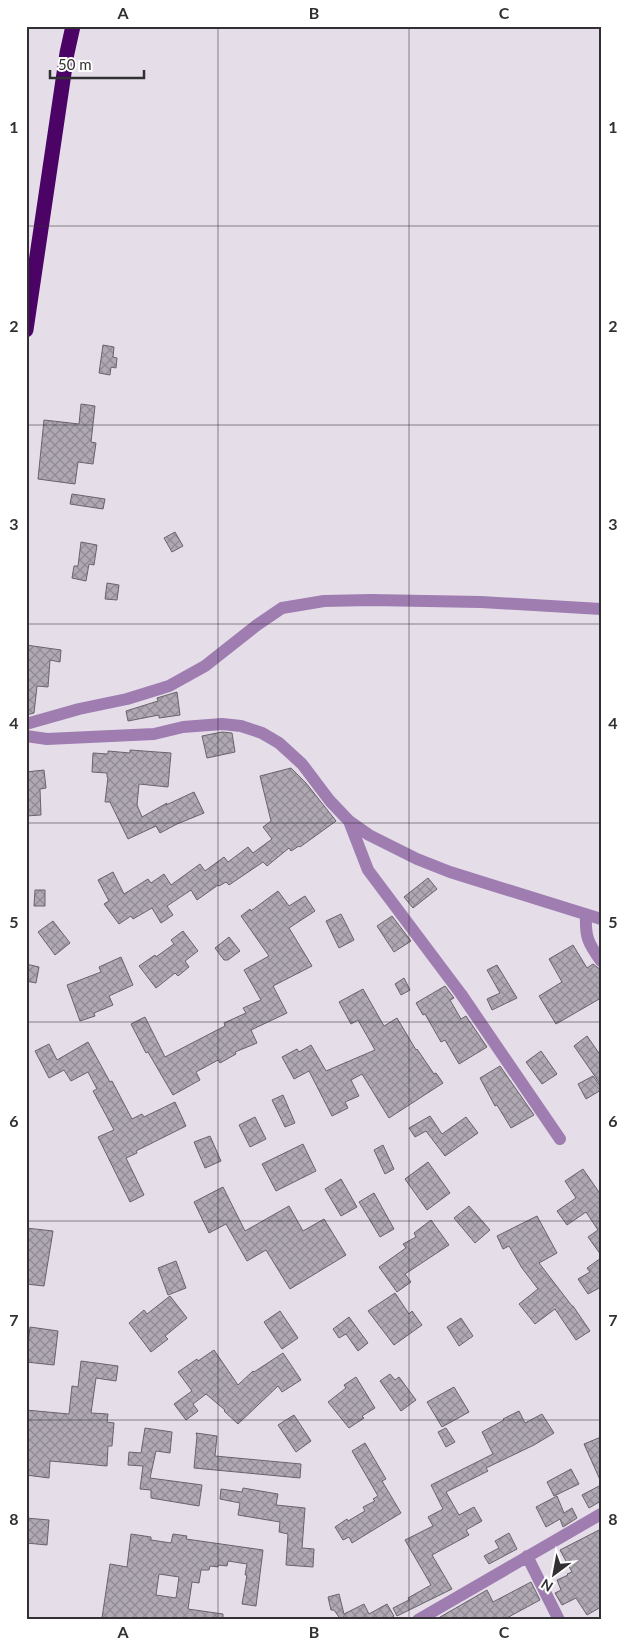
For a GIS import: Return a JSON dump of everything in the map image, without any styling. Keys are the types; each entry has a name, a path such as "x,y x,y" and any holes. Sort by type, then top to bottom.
{"highway":[{"path":"26,330 73,26"}],"street":[{"path":"26,724 79,709 128,699 169,686 205,666 282,608 324,601 370,600 481,602 601,609"},
{"path":"26,736 56,738 154,734 183,727 222,724 241,726 262,733 279,743 302,764 330,801 349,821 369,835 417,859 450,872 601,919"},
{"path":"349,821 368,870 461,994 560,1139"},
{"path":"586,915 585,933 601,961"},
{"path":"418,1620 601,1514"},
{"path":"528,1556 559,1620"}],"building":[{"path":"103,345 114,347 113,357 117,358 116,368 111,367 110,375 99,373"},
{"path":"81,404 95,406 91,442 96,443 93,464 78,462 75,484 38,479 44,420 79,424"},
{"path":"72,494 105,499 103,509 70,504"},
{"path":"175,532 183,546 172,552 164,538"},
{"path":"81,542 97,545 94,565 89,564 86,581 72,578 74,566 78,566"},
{"path":"107,583 119,585 117,600 105,599"},
{"path":"26,645 61,650 60,662 50,660 48,687 37,686 34,713 26,715"},
{"path":"177,692 180,715 159,718 159,715 128,721 126,711 158,701 157,698"},
{"path":"222,732 232,733 235,752 207,758 202,736"},
{"path":"130,750 171,753 168,787 139,784 137,805 142,817 167,803 166,805 194,792 204,813 160,833 156,826 128,839 110,802 105,802 107,773 92,772 93,753 108,754 108,751 130,753"},
{"path":"291,768 306,783 336,821 300,847 291,851 289,848 267,866 263,862 229,885 226,882 218,885 197,900 191,890 167,906 173,915 161,923 152,908 133,919 131,916 119,924 104,904 109,901 98,880 113,872 124,894 148,879 151,883 164,874 171,885 200,864 205,871 224,857 228,862 248,847 253,853 272,839 263,827 271,821 260,776"},
{"path":"44,770 46,788 40,789 41,815 26,816 26,772"},
{"path":"428,878 437,889 413,908 404,897"},
{"path":"35,890 45,890 45,906 34,906"},
{"path":"278,891 289,906 305,896 315,911 289,928 312,966 273,986 287,1013 251,1030 257,1043 235,1052 236,1054 220,1063 218,1060 196,1072 200,1080 173,1095 148,1052 146,1053 131,1024 145,1017 165,1057 225,1026 224,1023 246,1013 243,1008 261,1000 244,970 269,956 241,916"},
{"path":"341,914 354,940 339,948 326,921"},
{"path":"392,916 411,941 394,952 377,926"},
{"path":"53,921 70,943 55,955 38,932"},
{"path":"183,931 198,951 185,961 189,967 178,976 175,973 156,988 139,966 174,944 171,940"},
{"path":"229,937 240,951 228,960 224,960 215,948"},
{"path":"573,945 587,968 593,964 601,970 601,998 556,1024 539,996 562,982 549,959"},
{"path":"121,957 133,985 109,996 113,1005 94,1013 95,1016 80,1021 67,985 101,972 99,967"},
{"path":"26,964 39,967 36,983 26,981"},
{"path":"497,965 517,998 492,1010 487,999 500,993 487,970"},
{"path":"404,978 410,990 401,995 395,984"},
{"path":"445,986 454,998 450,1000 461,1019 466,1016 487,1047 459,1064 445,1040 441,1042 425,1014 423,1015 416,1003"},
{"path":"363,989 384,1026 397,1018 416,1050 443,1083 389,1118 362,1074 351,1080 359,1096 345,1102 348,1108 332,1116 309,1071 294,1079 282,1057 297,1049 299,1052 311,1045 326,1071 375,1050 358,1020 351,1024 339,1002"},
{"path":"587,1036 601,1056 601,1085 574,1046"},
{"path":"88,1042 132,1119 142,1114 144,1117 175,1102 186,1126 126,1158 144,1195 130,1202 98,1137 114,1130 93,1091 97,1089 88,1072 71,1081 64,1070 49,1078 35,1051 49,1044 57,1060"},
{"path":"541,1051 557,1074 542,1084 526,1062"},
{"path":"500,1066 534,1115 511,1128 497,1105 495,1106 480,1078"},
{"path":"593,1076 601,1090 586,1099 578,1084"},
{"path":"283,1095 295,1123 285,1127 272,1100"},
{"path":"430,1116 442,1134 466,1117 478,1133 445,1156 426,1131 415,1137 409,1128"},
{"path":"255,1117 266,1139 250,1147 239,1125"},
{"path":"210,1136 221,1161 205,1168 194,1142"},
{"path":"303,1144 316,1171 276,1191 262,1164"},
{"path":"383,1145 394,1169 385,1174 374,1150"},
{"path":"428,1162 450,1193 427,1210 405,1179"},
{"path":"583,1169 601,1195 601,1255 588,1237 598,1230 586,1212 567,1225 557,1211 576,1198 565,1181"},
{"path":"341,1179 357,1207 341,1216 325,1189"},
{"path":"223,1187 245,1231 289,1206 303,1231 324,1219 346,1255 290,1289 266,1250 247,1261 226,1224 209,1233 194,1202"},
{"path":"374,1193 394,1229 380,1237 359,1202"},
{"path":"469,1206 490,1230 475,1243 454,1218"},
{"path":"537,1216 557,1253 539,1263 590,1331 576,1340 555,1309 535,1324 519,1304 538,1289 522,1268 509,1246 503,1249 497,1236"},
{"path":"431,1220 449,1245 405,1274 411,1282 397,1292 379,1267 406,1248 403,1244 416,1237 414,1233"},
{"path":"26,1228 53,1231 44,1286 26,1284"},
{"path":"601,1258 601,1287 588,1294 578,1279 590,1272 587,1268"},
{"path":"176,1261 186,1288 168,1295 158,1268"},
{"path":"395,1293 409,1314 412,1311 422,1325 394,1345 368,1311"},
{"path":"170,1296 187,1318 165,1336 168,1339 151,1352 129,1323 144,1310 147,1314"},
{"path":"280,1311 298,1338 282,1349 264,1322"},
{"path":"349,1317 368,1343 358,1351 346,1334 339,1338 333,1329"},
{"path":"461,1318 473,1336 459,1346 447,1327"},
{"path":"30,1327 58,1331 54,1365 26,1362"},
{"path":"214,1350 238,1385 253,1371 283,1353 301,1380 282,1392 278,1386 238,1424 206,1394 193,1404 198,1411 186,1420 174,1404 192,1391 178,1372"},
{"path":"81,1361 118,1366 116,1381 96,1378 91,1413 108,1414 107,1422 114,1423 112,1446 108,1446 107,1466 50,1461 49,1478 26,1475 26,1410 69,1414 72,1386 78,1387"},
{"path":"390,1374 395,1380 399,1377 416,1400 401,1411 380,1381"},
{"path":"356,1377 375,1408 362,1416 364,1418 349,1428 328,1402 346,1388 344,1385"},
{"path":"454,1387 469,1412 442,1427 427,1402"},
{"path":"519,1411 525,1423 542,1414 554,1433 534,1445 486,1468 488,1471 446,1492 459,1515 474,1507 482,1521 466,1530 469,1535 432,1555 452,1589 397,1616 393,1608 431,1585 405,1540 433,1526 428,1517 443,1509 431,1485 493,1454 482,1432"},
{"path":"294,1415 311,1441 296,1452 278,1425"},
{"path":"145,1428 172,1432 170,1453 156,1451 150,1478 202,1485 199,1506 151,1498 151,1490 140,1489 143,1466 128,1465 129,1452 141,1453"},
{"path":"446,1428 455,1442 446,1447 438,1432"},
{"path":"196,1433 217,1436 215,1456 301,1464 300,1478 194,1468"},
{"path":"601,1437 601,1482 584,1444"},
{"path":"365,1443 386,1479 382,1481 401,1513 352,1543 349,1537 343,1540 335,1527 365,1511 363,1507 375,1501 373,1499 378,1496 352,1451"},
{"path":"571,1469 579,1484 554,1496 547,1482"},
{"path":"601,1485 601,1501 589,1508 582,1495"},
{"path":"243,1488 278,1494 276,1505 305,1508 302,1548 314,1549 313,1567 286,1565 288,1534 279,1532 280,1522 238,1515 240,1503 220,1499 221,1489 242,1492"},
{"path":"557,1496 564,1513 572,1508 577,1518 563,1527 560,1519 546,1527 536,1507"},
{"path":"26,1518 49,1520 47,1545 26,1543"},
{"path":"601,1529 601,1607 587,1615 576,1598 562,1605 555,1593 561,1590 557,1580 572,1572 560,1550"},
{"path":"509,1533 517,1549 489,1564 484,1556 499,1548 495,1541"},
{"path":"131,1534 171,1543 173,1534 187,1536 186,1539 263,1550 256,1606 242,1604 247,1564 228,1561 227,1566 210,1566 209,1570 201,1570 199,1583 192,1582 188,1609 223,1614 223,1620 113,1620 102,1618 110,1564 127,1567","holes":["159,1574 179,1577 176,1598 156,1595"]},
{"path":"531,1582 540,1600 503,1620 435,1620 487,1590 493,1602"},
{"path":"339,1594 344,1614 364,1604 369,1614 387,1604 394,1616 388,1620 334,1620 339,1617 334,1610 331,1610 328,1597"}]}
